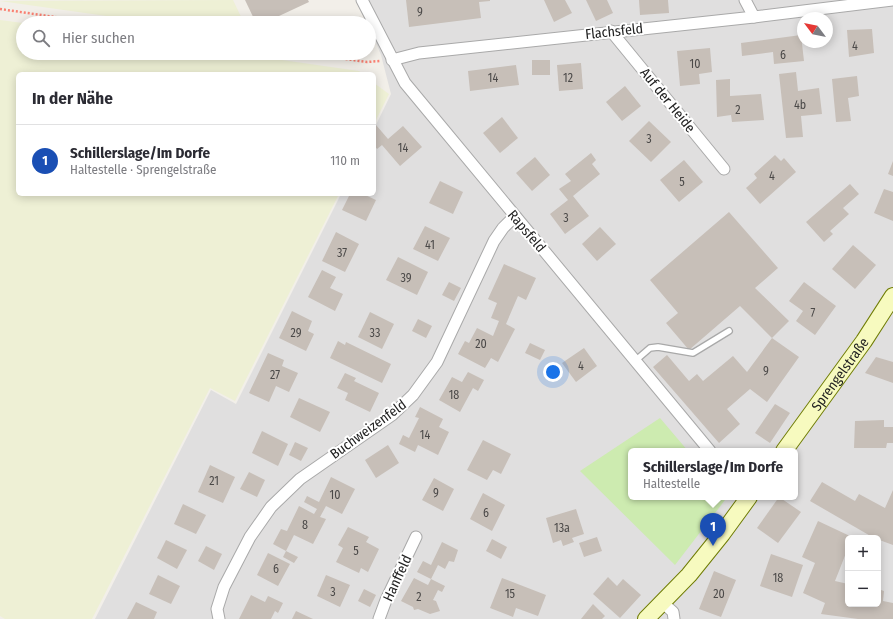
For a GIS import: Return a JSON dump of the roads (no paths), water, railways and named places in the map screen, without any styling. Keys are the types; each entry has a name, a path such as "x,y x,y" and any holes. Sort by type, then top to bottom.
{"main road":[{"name":"Sprengelstraße","path":"786,448 864,341 893,296"},
{"path":"646,619 663,603 713,546 744,500"}],"street":[{"name":"Rapsfeld","path":"362,0 370,16"},
{"path":"746,0 754,17"},
{"name":"Flachsfeld","path":"392,60 419,53 611,31 754,17 835,4 893,0"},
{"name":"Rapsfeld","path":"376,28 405,83 708,448"},
{"name":"Auf der Heide","path":"611,31 724,169"},
{"name":"Buchweizenfeld","path":"211,619 218,614 224,586 250,537 271,507 300,479 392,415 413,395 437,362 494,241 502,228 514,216"},
{"name":"Hanffeld","path":"379,619 386,600 416,537"},
{"path":"663,603 673,612 674,619"}],"lane":[{"path":"635,360 650,348 658,347 693,353 729,331"}],"place":[{"name":"Schillerslage/Im Dorfe","path":"713,546"}]}
